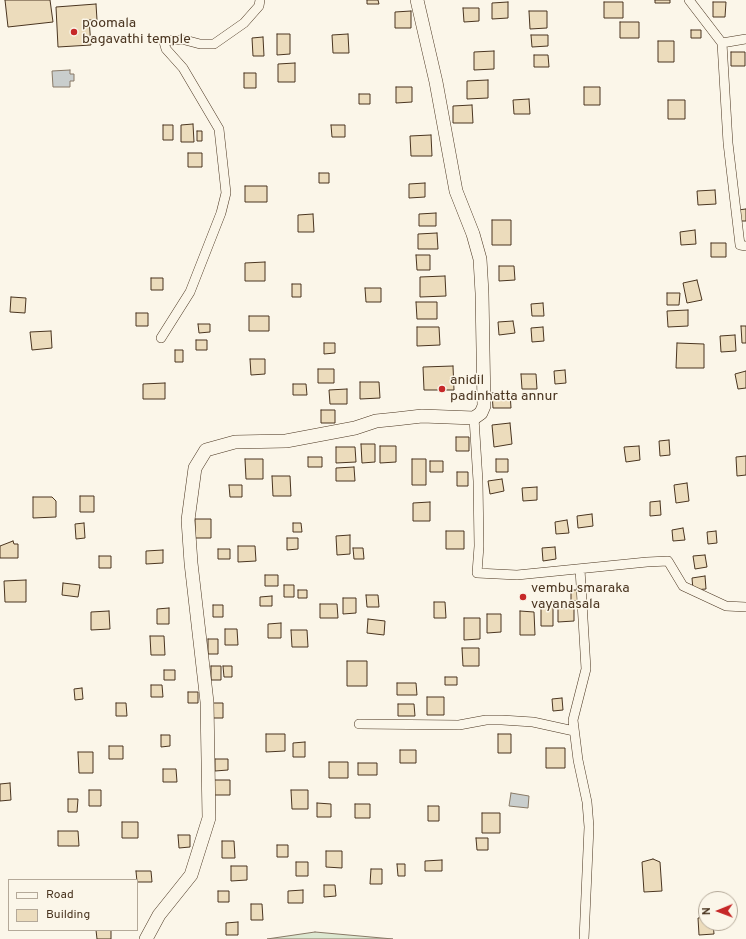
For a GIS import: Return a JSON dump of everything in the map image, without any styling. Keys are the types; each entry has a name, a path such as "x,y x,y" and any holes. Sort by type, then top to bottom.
{"main road":[{"path":"146,939 159,915 191,875 209,818 207,702 191,563 188,520 195,468 206,450 235,442 286,441 396,419 422,416 474,418 481,413 484,406 480,258 474,234 456,191 436,82 417,0"}],"street":[{"path":"161,338 190,292 220,214 226,193 218,129 183,68 166,49 164,42 172,40 185,40 200,44 214,44 244,23 259,6 260,0"},
{"path":"689,0 722,43 728,143 733,190 740,245 746,246"},
{"path":"722,43 746,39"},
{"path":"474,418 478,480 479,546 476,573 517,575 647,562 668,562 683,586 726,606 746,607"},
{"path":"580,569 586,669 573,720 587,802 589,827 584,939"},
{"path":"359,724 458,725 486,720 502,720 533,722 574,731"}],"green space":[{"path":"315,932 393,939 267,939"}],"shaded area":[{"path":"70,70 70,74 74,74 74,81 70,81 70,87 53,87 52,71"},
{"path":"511,793 529,796 528,808 509,806"}],"building":[{"path":"5,0 50,0 53,22 8,27"},
{"path":"367,0 378,0 379,4 367,4"},
{"path":"655,0 670,0 670,3 655,3"},
{"path":"508,2 508,18 492,19 492,3"},
{"path":"604,2 623,2 623,18 604,18"},
{"path":"713,2 726,2 725,17 713,17"},
{"name":"poomala bagavathi temple","path":"96,4 97,20 89,20 91,45 58,47 56,7"},
{"path":"463,8 479,8 479,21 464,22"},
{"path":"411,11 411,28 395,28 395,12"},
{"path":"529,11 547,11 547,28 530,29"},
{"path":"620,22 639,22 639,38 620,38"},
{"path":"691,30 701,30 701,38 691,38"},
{"path":"277,34 290,34 290,54 277,55"},
{"path":"348,34 349,53 333,53 332,35"},
{"path":"531,35 548,35 548,46 532,47"},
{"path":"263,37 264,56 253,56 252,38"},
{"path":"658,41 674,41 674,62 658,62"},
{"path":"494,51 494,69 474,70 474,52"},
{"path":"731,52 745,52 745,66 731,66"},
{"path":"534,55 548,55 549,67 534,67"},
{"path":"295,63 295,82 278,82 278,64"},
{"path":"244,73 256,73 256,88 244,88"},
{"path":"488,80 488,98 467,99 467,81"},
{"path":"396,87 412,87 412,102 396,103"},
{"path":"584,87 600,87 600,105 584,105"},
{"path":"359,94 370,94 370,104 359,104"},
{"path":"529,99 530,114 514,114 513,100"},
{"path":"668,100 685,100 685,119 668,119"},
{"path":"472,105 473,123 453,123 453,106"},
{"path":"193,124 194,142 181,142 181,125"},
{"path":"163,125 173,125 173,140 163,140"},
{"path":"331,125 345,125 345,137 332,137"},
{"path":"197,131 202,131 202,141 197,141"},
{"path":"431,135 432,156 411,156 410,136"},
{"path":"188,153 202,153 202,167 188,167"},
{"path":"319,173 329,173 329,183 319,183"},
{"path":"425,183 425,197 409,198 409,184"},
{"path":"245,186 267,186 267,202 245,202"},
{"path":"715,190 716,204 698,205 697,191"},
{"path":"746,209 746,221 739,221 738,210"},
{"path":"436,213 436,226 419,226 419,214"},
{"path":"313,214 314,232 298,232 298,215"},
{"path":"492,220 511,220 511,245 492,245"},
{"path":"695,230 696,244 681,245 680,232"},
{"path":"437,233 438,249 418,249 418,234"},
{"path":"711,243 726,243 726,257 711,257"},
{"path":"416,255 430,255 430,270 417,270"},
{"path":"265,262 265,281 245,281 245,263"},
{"path":"499,266 514,266 515,280 499,281"},
{"path":"445,276 446,296 420,297 420,277"},
{"path":"151,278 163,278 163,290 151,290"},
{"path":"697,280 702,300 687,303 683,283"},
{"path":"292,284 301,284 301,297 292,297"},
{"path":"365,288 381,288 381,302 366,302"},
{"path":"667,293 680,293 679,305 667,305"},
{"path":"11,297 26,298 25,313 10,312"},
{"path":"416,302 437,302 437,319 417,319"},
{"path":"543,303 544,316 532,316 531,304"},
{"path":"688,310 688,326 668,327 667,311"},
{"path":"136,313 148,313 148,326 136,326"},
{"path":"249,316 269,316 269,331 249,331"},
{"path":"513,321 515,333 499,335 498,322"},
{"path":"198,324 210,324 210,332 199,333"},
{"path":"741,326 746,326 746,343 742,343"},
{"path":"417,327 439,327 440,345 417,346"},
{"path":"543,327 544,341 532,342 531,328"},
{"path":"51,331 52,348 32,350 30,332"},
{"path":"735,335 736,351 721,352 720,336"},
{"path":"196,340 207,340 207,350 196,350"},
{"path":"324,343 335,343 335,353 324,354"},
{"path":"677,343 704,344 704,368 676,368"},
{"path":"175,350 183,350 183,362 175,362"},
{"path":"250,359 265,359 265,374 251,375"},
{"path":"453,366 454,390 424,390 423,367"},
{"path":"318,369 334,369 334,383 318,383"},
{"path":"565,370 566,383 555,384 554,371"},
{"path":"746,371 746,388 738,389 735,374"},
{"path":"521,374 536,374 537,389 522,389"},
{"path":"360,382 379,382 380,398 360,399"},
{"path":"165,383 165,399 143,399 143,384"},
{"path":"293,384 306,384 307,395 293,395"},
{"path":"347,389 347,404 330,404 329,390"},
{"path":"492,393 510,393 511,408 493,408"},
{"path":"321,410 335,410 335,423 321,423"},
{"path":"510,423 512,444 494,447 492,425"},
{"path":"456,437 469,437 469,451 456,451"},
{"path":"669,440 670,455 660,456 659,441"},
{"path":"361,444 375,444 375,462 362,463"},
{"path":"380,446 396,446 396,462 380,463"},
{"path":"639,446 640,460 626,462 624,447"},
{"path":"336,447 355,447 356,462 336,463"},
{"path":"746,456 746,475 737,476 736,457"},
{"path":"308,457 322,457 322,467 308,467"},
{"path":"245,459 263,459 263,479 246,479"},
{"path":"412,459 426,459 426,485 412,485"},
{"path":"496,459 508,459 508,472 496,472"},
{"path":"430,461 443,461 443,472 430,472"},
{"path":"354,467 355,481 336,481 336,468"},
{"path":"457,472 468,472 468,486 457,486"},
{"path":"272,476 290,476 291,496 273,496"},
{"path":"502,479 504,491 490,494 488,481"},
{"path":"687,483 689,501 676,503 674,485"},
{"path":"229,485 242,485 242,497 230,497"},
{"path":"537,487 537,500 523,501 522,488"},
{"path":"80,496 94,496 94,512 80,512"},
{"path":"33,497 52,497 56,501 56,517 33,518"},
{"path":"660,501 661,515 650,516 650,502"},
{"path":"430,502 430,521 413,521 413,503"},
{"path":"592,514 593,526 578,528 577,516"},
{"path":"195,519 211,519 211,538 195,538"},
{"path":"567,520 569,533 556,534 555,522"},
{"path":"84,523 85,538 76,539 75,524"},
{"path":"293,523 301,523 302,532 293,532"},
{"path":"683,528 685,540 673,541 672,530"},
{"path":"446,531 464,531 464,549 446,549"},
{"path":"716,531 717,543 708,544 707,532"},
{"path":"350,535 350,554 337,555 336,536"},
{"path":"287,538 298,538 298,549 287,550"},
{"path":"13,541 14,544 18,544 18,558 0,558 0,546"},
{"path":"238,546 255,546 256,561 238,562"},
{"path":"555,547 556,559 543,561 542,548"},
{"path":"353,548 363,548 364,559 354,559"},
{"path":"218,549 230,549 230,559 218,559"},
{"path":"163,550 163,563 146,564 146,551"},
{"path":"705,555 707,567 695,569 693,556"},
{"path":"99,556 111,556 111,568 99,568"},
{"path":"265,575 278,575 278,586 265,586"},
{"path":"705,576 706,589 693,590 692,578"},
{"path":"26,580 26,602 5,602 4,581"},
{"path":"63,583 80,585 78,597 62,595"},
{"path":"284,585 294,585 294,597 284,597"},
{"path":"298,590 307,590 307,598 298,598"},
{"path":"571,590 580,590 580,601 571,601"},
{"path":"366,595 378,595 379,607 367,607"},
{"path":"272,596 272,606 260,606 260,597"},
{"path":"343,598 356,598 356,613 343,614"},
{"path":"434,602 445,602 446,618 434,618"},
{"path":"320,604 337,604 338,618 320,618"},
{"path":"541,604 553,604 553,626 541,626"},
{"path":"213,605 223,605 223,617 213,617"},
{"path":"169,608 169,624 157,624 157,609"},
{"path":"558,608 574,608 574,621 558,622"},
{"path":"109,611 110,629 91,630 91,612"},
{"path":"520,611 534,612 535,635 520,635"},
{"path":"487,614 501,614 501,632 487,633"},
{"path":"464,618 480,618 480,639 464,640"},
{"path":"368,619 385,621 384,635 367,633"},
{"path":"281,623 281,638 268,638 268,624"},
{"path":"225,629 237,629 238,645 225,645"},
{"path":"291,630 307,630 308,647 292,647"},
{"path":"150,636 164,636 165,655 151,655"},
{"path":"208,639 218,639 218,654 208,654"},
{"path":"462,648 479,648 479,666 463,666"},
{"path":"347,661 367,661 367,686 347,686"},
{"path":"211,666 221,666 221,680 211,680"},
{"path":"223,666 232,666 232,677 224,677"},
{"path":"164,670 175,670 175,680 164,680"},
{"path":"445,677 457,677 457,685 445,685"},
{"path":"397,683 416,683 417,695 397,695"},
{"path":"151,685 162,685 163,697 151,697"},
{"path":"82,688 83,699 75,700 74,689"},
{"path":"188,692 198,692 198,703 188,703"},
{"path":"427,697 444,697 444,715 427,715"},
{"path":"562,698 563,710 553,711 552,699"},
{"path":"116,703 126,703 127,716 116,716"},
{"path":"212,703 223,703 223,718 212,718"},
{"path":"398,704 414,704 415,716 398,716"},
{"path":"266,734 285,734 285,751 266,752"},
{"path":"498,734 511,734 511,753 498,753"},
{"path":"161,735 170,735 170,746 161,747"},
{"path":"305,742 305,757 293,757 293,743"},
{"path":"109,746 123,746 123,759 109,759"},
{"path":"546,748 565,748 565,768 546,768"},
{"path":"400,750 416,750 416,763 400,763"},
{"path":"78,752 93,752 93,773 79,773"},
{"path":"215,759 228,759 228,770 215,771"},
{"path":"329,762 348,762 348,778 329,778"},
{"path":"358,763 377,763 377,775 358,775"},
{"path":"163,769 176,769 177,782 163,782"},
{"path":"213,780 230,780 230,795 214,795"},
{"path":"10,783 11,800 0,801 0,784"},
{"path":"89,790 101,790 101,806 89,806"},
{"path":"291,790 308,790 308,809 292,809"},
{"path":"68,799 78,799 77,812 68,812"},
{"path":"317,803 331,804 331,817 317,817"},
{"path":"355,804 370,804 370,818 355,818"},
{"path":"428,806 439,806 439,821 428,821"},
{"path":"482,813 500,813 500,833 482,833"},
{"path":"122,822 138,822 138,838 122,838"},
{"path":"58,831 78,831 79,846 58,846"},
{"path":"178,835 190,835 190,847 179,848"},
{"path":"476,838 488,838 488,850 477,850"},
{"path":"222,841 234,841 235,858 222,858"},
{"path":"277,845 288,845 288,857 277,857"},
{"path":"326,851 342,851 342,868 326,867"},
{"path":"653,859 660,862 662,891 644,892 642,862"},
{"path":"442,860 442,871 425,871 425,861"},
{"path":"296,862 308,862 308,876 296,876"},
{"path":"397,864 405,864 405,876 398,876"},
{"path":"231,866 247,866 247,880 231,881"},
{"path":"371,869 382,869 382,884 370,884"},
{"path":"136,871 151,871 152,882 138,882"},
{"path":"324,885 335,885 336,896 324,897"},
{"path":"303,890 303,903 288,903 288,891"},
{"path":"218,891 229,891 229,902 218,902"},
{"path":"251,904 262,904 263,920 251,920"},
{"path":"238,922 238,935 226,935 226,923"},
{"path":"96,931 111,931 111,939 97,939"},
{"path":"699,931 714,931 714,934 699,935"}],"place":[{"name":"poomala bagavathi temple","path":"74,32"},
{"name":"anidil padinhatta annur","path":"442,389"},
{"name":"vembu smaraka vayanasala","path":"523,597"}]}
